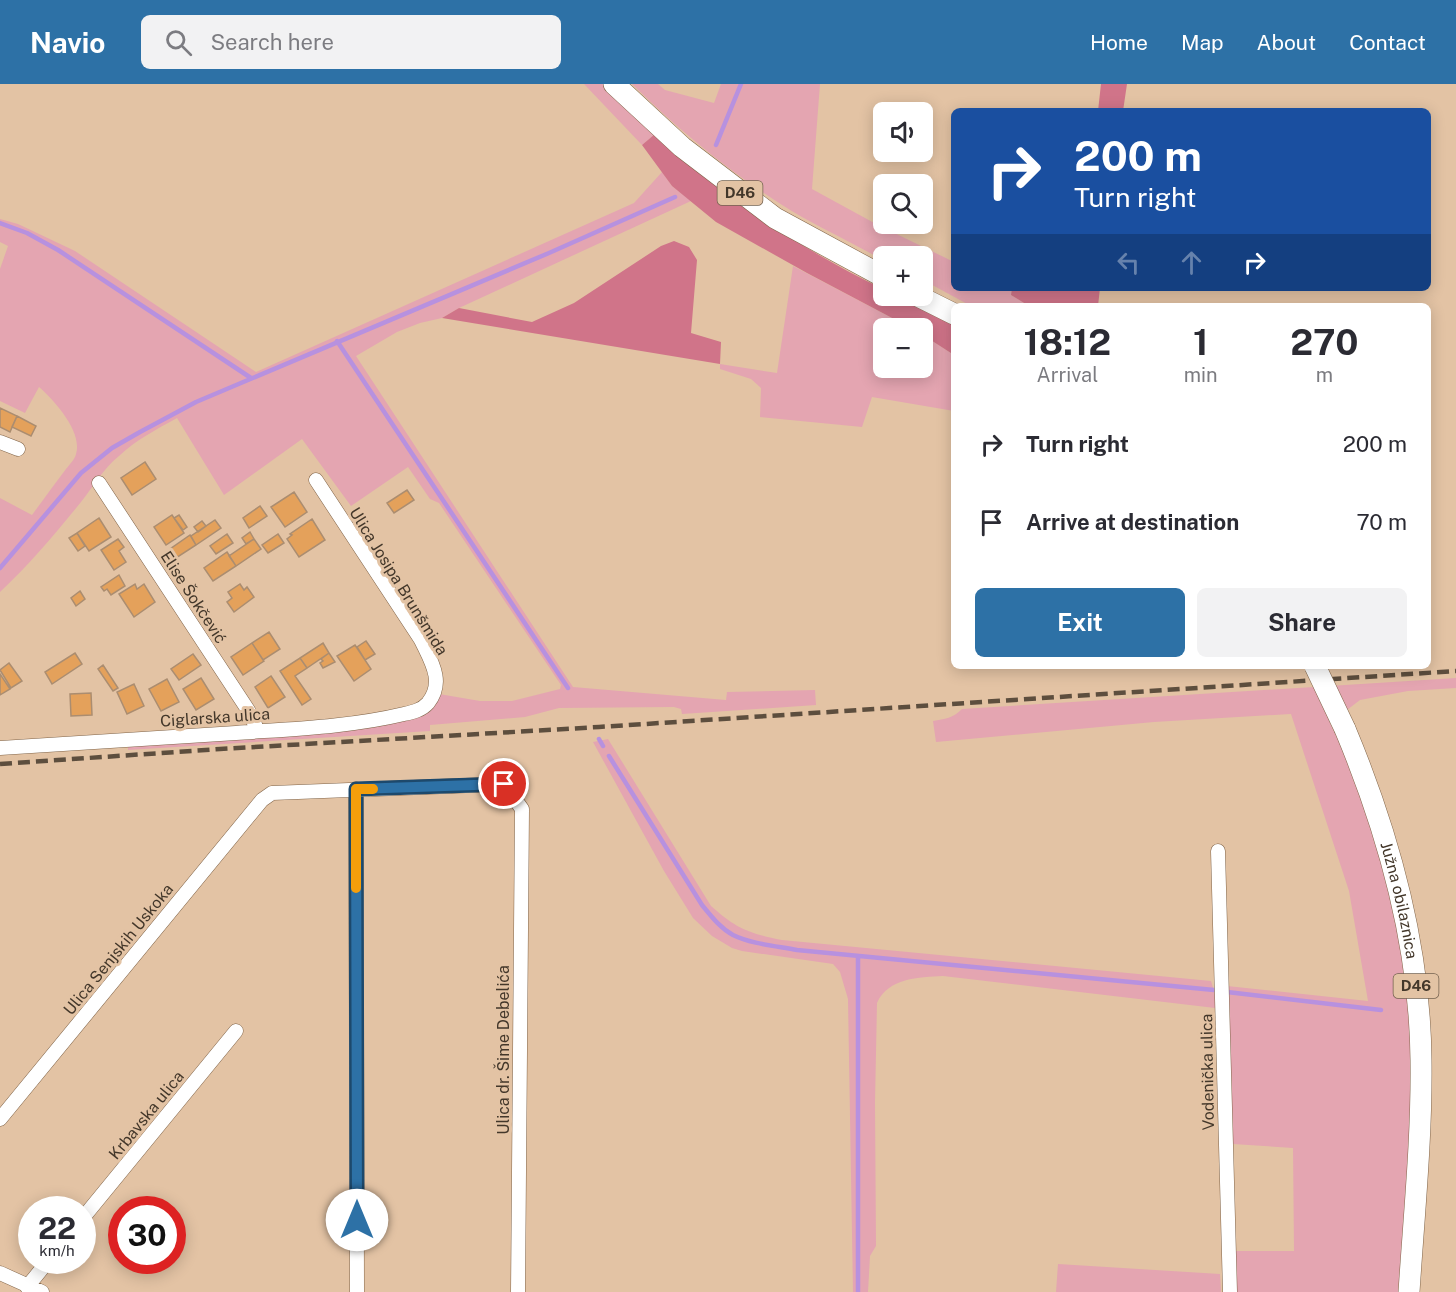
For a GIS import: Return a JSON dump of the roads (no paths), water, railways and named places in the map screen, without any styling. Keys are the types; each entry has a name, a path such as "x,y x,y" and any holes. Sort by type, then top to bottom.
{"main road":[{"name":"D46","path":"614,84 682,147 775,218 873,271"},
{"path":"933,304 951,312"},
{"name":"Južna obilaznica","path":"1316,669 1345,729 1375,803 1404,906 1417,1000 1421,1059 1420,1130 1409,1292"}],"street":[{"path":"0,441 18,449"},
{"name":"Ulica Josipa Brunšmida","path":"316,480 421,640 434,665 437,678 436,689 428,703"},
{"name":"Elise Šokčević","path":"99,483 248,710 258,731"},
{"name":"Ciglarska ulica","path":"0,748 316,727 388,717 420,710 428,703"},
{"name":"Ulica dr. Šime Debelića","path":"356,789 504,784 522,809 518,1292"},
{"path":"356,789 357,1292"},
{"name":"Ulica Senjskih Uskoka","path":"0,1119 262,800 272,792 356,789"},
{"name":"Vodenička ulica","path":"1218,850 1230,1292"},
{"name":"Krbavska ulica","path":"96,1202 236,1031"},
{"path":"0,1273 42,1292"},
{"path":"27,1287 38,1274"}],"waterway":[{"path":"716,145 741,84"},
{"path":"0,568 81,473 112,448 140,432 196,402 549,253 675,197"},
{"path":"0,223 27,233 58,250 251,378"},
{"path":"337,341 568,688"},
{"path":"599,739 603,746"},
{"path":"609,756 702,905 724,929 740,938 797,950 1214,990"},
{"path":"858,956 858,1292"},
{"path":"1227,992 1381,1010"}],"railway":[{"path":"0,764 1456,671"}]}
